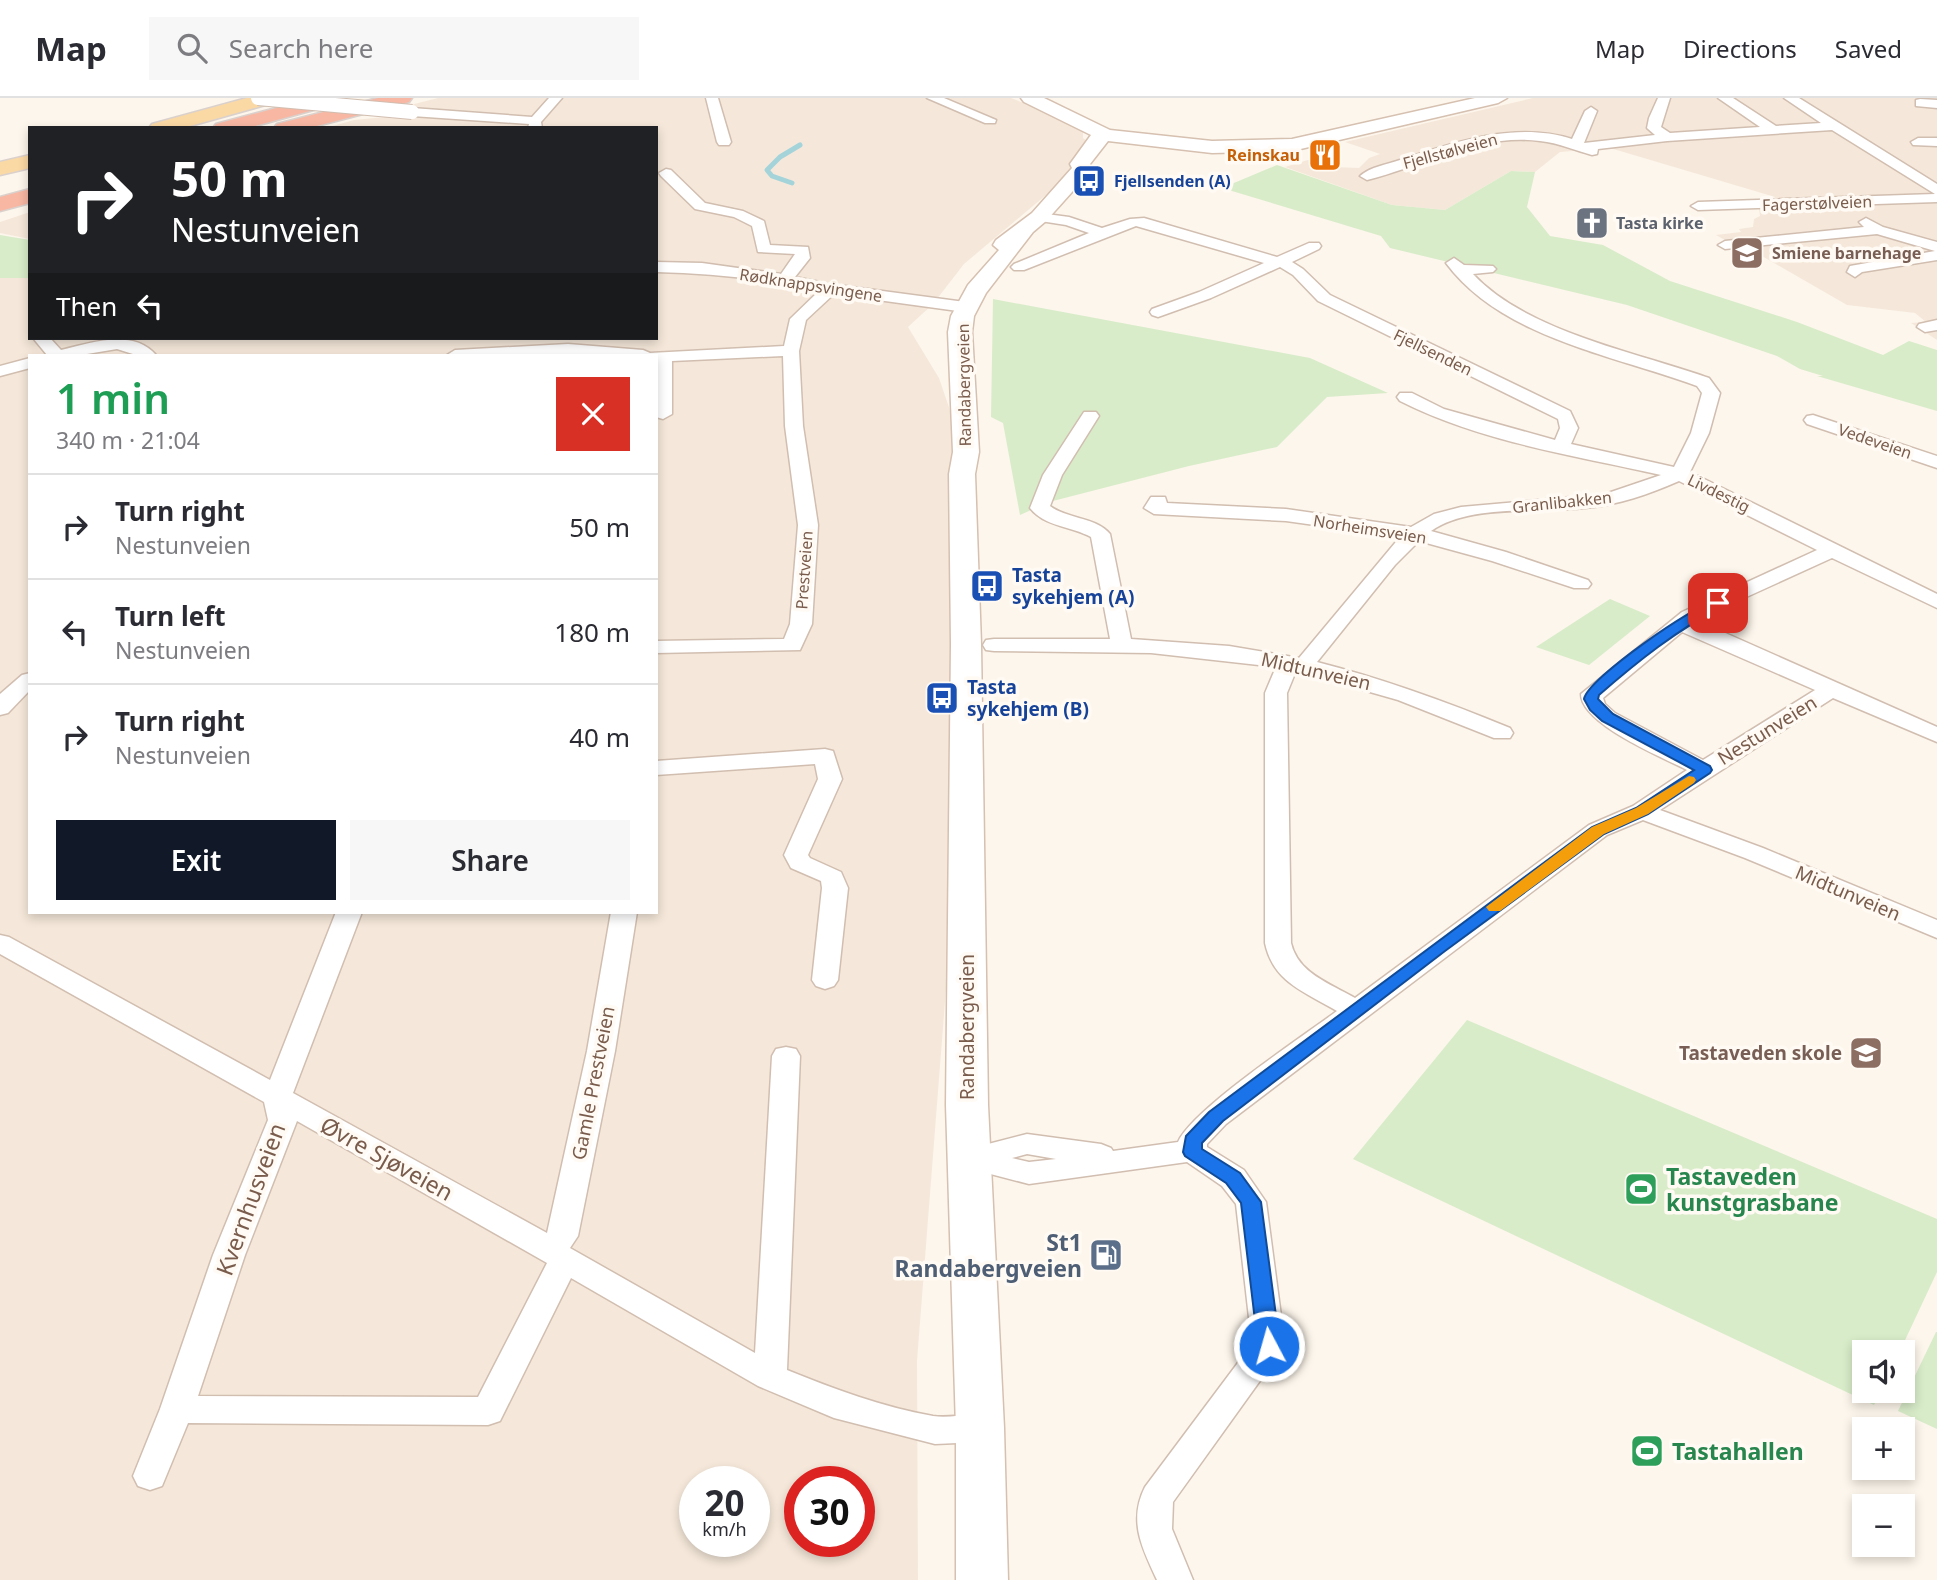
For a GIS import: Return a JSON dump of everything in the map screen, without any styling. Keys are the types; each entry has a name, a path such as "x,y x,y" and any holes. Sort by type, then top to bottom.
{"highway":[{"path":"211,126 306,98"},
{"path":"231,126 336,98"},
{"path":"272,126 368,98"},
{"path":"295,126 407,105"},
{"path":"0,187 28,180"},
{"path":"0,204 28,197"}],"main road":[{"path":"166,126 269,98"},
{"path":"1030,98 1119,134 1182,144 1242,147 1308,143 1498,98"},
{"path":"1040,98 1119,134"},
{"name":"Randabergveien","path":"982,1580 980,1428 967,1105 966,644 962,474 966,452 960,332 954,306 979,285 1082,169 1123,142 1119,134"},
{"path":"0,169 28,162"}],"street":[{"path":"258,98 407,105 535,124 555,98"},
{"path":"712,98 724,142"},
{"path":"933,98 990,120"},
{"path":"1664,98 1655,118 1654,128 1667,137"},
{"path":"1724,98 1772,129"},
{"path":"1790,98 1937,190"},
{"path":"1920,103 1937,104"},
{"path":"1584,147 1591,111"},
{"name":"Fjellstølveien","path":"1367,176 1420,158 1510,136 1584,147 1667,137 1835,126"},
{"path":"1918,142 1937,142"},
{"path":"666,173 700,206 738,214 759,224 765,264 787,275 802,258 803,250 763,249"},
{"path":"1753,198 1772,205"},
{"name":"Fagerstølveien","path":"1698,206 1937,198"},
{"path":"1840,203 1878,230 1937,247"},
{"path":"1031,225 1069,221 1102,233"},
{"name":"Fjellsenden","path":"1102,233 1135,222 1144,222 1294,268 1314,291 1332,302 1564,415 1569,421 1570,429 1560,448"},
{"path":"1725,245 1878,230"},
{"path":"1048,276 1019,267 1102,233"},
{"path":"1158,312 1314,246"},
{"path":"1855,272 1855,269 1869,266 1937,255"},
{"path":"1488,269 1457,266 1492,298 1537,323 1703,382 1711,393 1708,408 1700,433 1680,474"},
{"name":"Rødknappsvingene","path":"658,267 787,275 830,289 954,306"},
{"name":"Prestveien","path":"658,647 792,645 801,624 808,525 794,426 790,351 798,318 830,289"},
{"path":"43,340 55,354"},
{"path":"67,354 118,344 133,345 146,354"},
{"path":"474,354 568,349 630,354"},
{"path":"663,414 660,357 790,351"},
{"path":"0,371 28,364"},
{"name":"Livdestig","path":"1406,397 1465,423 1560,448 1680,474 1937,602"},
{"path":"1090,416 1045,488 1041,508 1051,516 1086,526 1100,534 1122,646"},
{"name":"Vedeveien","path":"1813,420 1937,462"},
{"name":"Granlibakken","path":"1355,1010 1297,975 1289,969 1279,954 1276,891 1276,693 1296,665 1314,650 1415,534 1440,519 1503,508 1607,500 1633,493 1680,474"},
{"name":"Norheimsveien","path":"1156,504 1263,513 1415,534 1504,558 1581,584"},
{"name":"Nestunveien","path":"1704,770 1608,718 1595,707 1592,694 1680,623 1699,611 1833,550"},
{"name":"Nestunveien","path":"1680,623 1937,735"},
{"name":"Midtunveien","path":"994,645 1122,646 1232,654 1296,665 1379,686 1502,733"},
{"path":"0,708 13,692 28,681"},
{"name":"Nestunveien","path":"1192,1152 1193,1141 1216,1117 1598,830 1642,811 1830,690"},
{"path":"658,768 825,756 830,779 796,855 800,863 832,877 835,888 825,980"},
{"name":"Midtunveien","path":"1642,811 1742,848 1937,930"},
{"name":"Kvernhusveien","path":"150,1476 177,1409 229,1255 283,1120 277,1098 348,914"},
{"name":"Gamle Prestveien","path":"177,1409 488,1411 558,1255 601,1051 624,914"},
{"name":"Øvre Sjøveien","path":"0,943 558,1255 770,1377 846,1408 909,1424 935,1430 980,1428"},
{"path":"770,1377 786,1056"},
{"path":"970,1159 1029,1173 1126,1158 1192,1152 1233,1178 1251,1202 1269,1346 1157,1497 1152,1510 1152,1525 1175,1580"}],"shaded area":[{"path":"438,98 1011,98 1051,114 1083,132 1083,138 1091,144 1103,147 964,264 933,304 908,327 939,378 954,422 965,745 917,1361 918,1580 0,1580 0,278 28,278 28,340 658,340 658,126 333,126 354,120 395,116 414,104"},
{"path":"1533,98 1937,98 1937,340 1911,323 1926,322 1915,313 1847,305 1748,248 1739,248 1716,235 1741,232 1739,229 1753,227 1754,219 1760,216 1759,209 1775,197 1610,148 1560,152 1535,172 1511,171 1445,210 1392,205 1285,167 1311,159 1334,167 1359,168 1369,158 1380,154 1345,142"},
{"path":"28,213 28,239 0,233 0,222"}],"green space":[{"path":"1277,165 1392,205 1445,210 1511,171 1535,172 1527,207 1550,236 1603,245 1670,281 1797,322 1883,355 1909,341 1937,350 1937,411 1817,376 1823,376 1800,369 1777,356 1627,305 1390,248 1381,236 1222,188"},
{"path":"0,235 28,240 28,278 0,278"},
{"path":"993,299 1310,358 1388,393 1327,397 1277,447 1189,466 1049,502 1020,515 1003,423 991,417"},
{"path":"1610,599 1650,616 1589,665 1536,647"},
{"name":"Tastaveden kunstgrasbane","path":"1467,1020 1937,1219 1937,1272 1905,1340 1852,1340 1852,1395 1353,1159"},
{"path":"1937,1332 1937,1429 1898,1411 1902,1403 1915,1403 1915,1376"}],"waterway":[{"path":"792,183 772,176 767,170 780,157 800,145"}],"slow traffic":[{"path":"1494,907 1598,830 1642,811 1689,780"}],"place":[{"name":"Reinskau","path":"1325,155"},
{"name":"Fjellsenden (A)","path":"1089,181"},
{"name":"Tasta kirke","path":"1592,223"},
{"name":"Smiene barnehage","path":"1747,253"},
{"name":"Tasta sykehjem (A)","path":"987,586"},
{"name":"Tasta sykehjem (B)","path":"942,698"},
{"name":"Tastaveden skole","path":"1866,1053"},
{"name":"Tastaveden kunstgrasbane","path":"1641,1189"},
{"name":"St1 Randabergveien","path":"1106,1255"},
{"name":"Tastahallen","path":"1647,1451"}],"route":[{"path":"1269,1346 1251,1202 1233,1178 1212,1162 1192,1152 1193,1141 1216,1117 1355,1010 1598,830 1642,811 1704,770 1608,718 1595,707 1591,699 1592,694 1616,673 1689,616 1718,603"}]}
